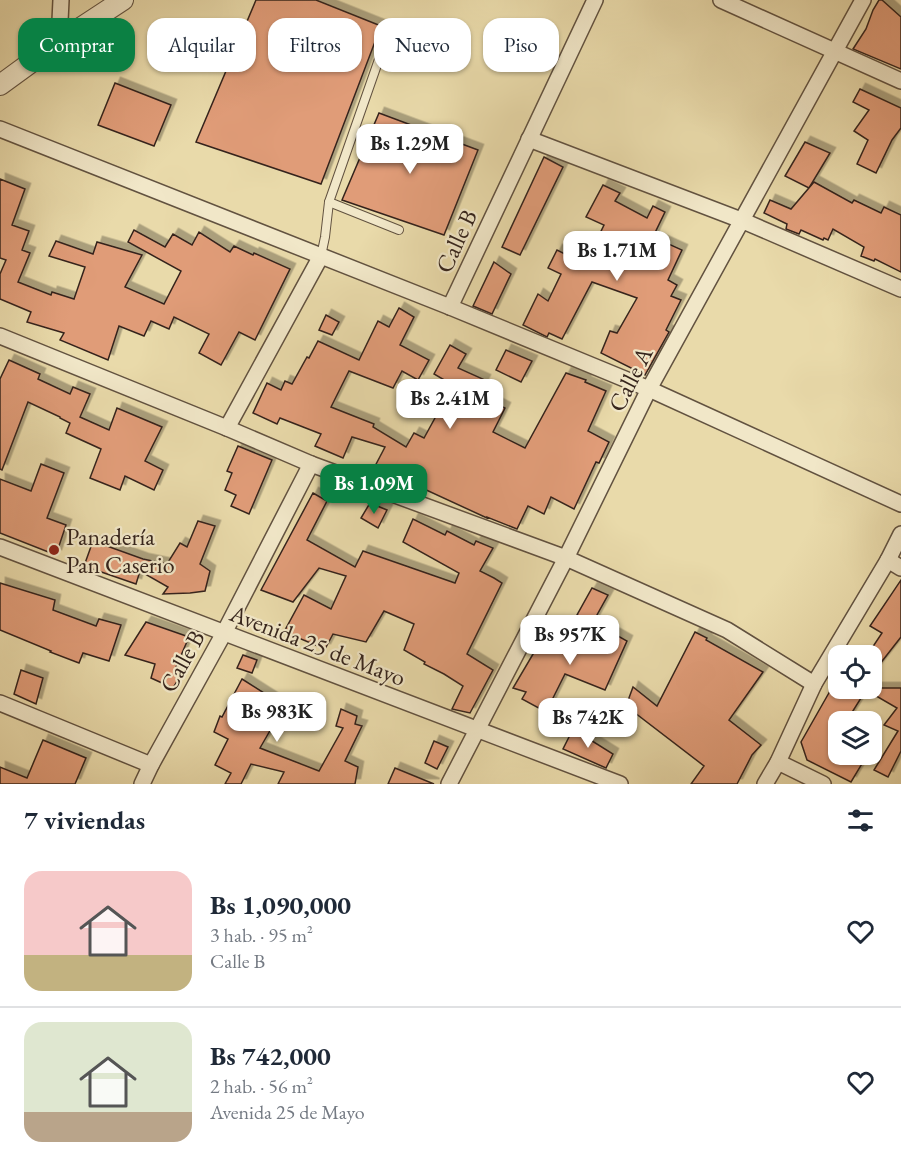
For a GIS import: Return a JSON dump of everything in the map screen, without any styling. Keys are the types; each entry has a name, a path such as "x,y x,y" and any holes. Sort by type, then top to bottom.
{"street":[{"path":"61,18 62,0"},
{"path":"96,18 123,0"},
{"name":"Calle B","path":"450,307 595,0"},
{"path":"721,0 901,81"},
{"name":"Calle A","path":"449,784 566,558 649,389 863,0"},
{"path":"0,85 18,72"},
{"path":"0,129 450,307 649,389 901,504"},
{"path":"529,139 741,220 901,289"},
{"path":"227,428 321,256"},
{"path":"0,336 312,464 566,558 727,630 814,684"},
{"name":"Calle B","path":"142,784 312,464"},
{"path":"765,784 778,762 814,684 901,534"},
{"name":"Avenida 25 de Mayo","path":"0,547 620,784"},
{"path":"888,560 901,568"},
{"path":"0,703 151,765"},
{"path":"778,762 823,784"}],"lane":[{"path":"321,256 329,202 375,72"},
{"path":"329,202 399,230"}],"building":[{"path":"256,0 316,0 361,18 268,18 268,72 362,72 362,18 374,23 374,44 321,184 196,142 226,72 256,72 256,18 248,18"},
{"path":"879,0 882,0 901,17 901,69 853,49 866,29"},
{"path":"115,83 171,105 154,146 98,125"},
{"path":"860,89 901,108 901,128 892,140 876,173 857,164 868,140 854,131 869,110 853,102"},
{"path":"379,113 478,150 444,235 342,200"},
{"path":"805,142 830,153 809,188 785,176"},
{"path":"544,157 563,167 520,255 502,247"},
{"path":"0,179 25,189 12,225 29,231 22,250 30,253 18,282 51,295 52,292 74,299 85,267 49,256 56,241 93,254 97,242 142,255 125,287 164,304 181,271 128,242 134,230 165,247 173,234 192,245 199,232 230,252 234,246 290,269 255,340 239,332 221,365 199,353 209,334 174,317 169,329 151,321 144,336 119,326 108,360 60,340 64,333 27,322 31,312 0,299 0,274 6,260 0,258"},
{"path":"814,182 852,203 854,200 881,213 884,207 901,215 901,272 875,259 874,261 861,256 864,247 833,229 828,240 824,238 823,240 801,230 799,234 786,229 787,224 764,213 770,200 791,209"},
{"path":"603,185 620,193 615,201 647,218 653,206 665,212 653,237 682,250 668,280 677,285 671,296 681,300 666,330 669,332 645,375 601,353 610,331 617,333 637,298 592,282 562,339 549,333 547,337 523,325 538,294 548,301 561,274 548,268 557,250 585,264 604,225 586,217"},
{"path":"494,262 511,274 492,314 473,306"},
{"path":"399,308 414,317 400,345 429,360 418,380 402,371 393,388 349,371 331,407 374,424 373,427 406,447 414,433 424,438 453,385 434,374 450,345 466,354 458,368 485,380 478,394 505,408 493,432 525,448 566,373 586,380 585,382 606,391 588,431 609,442 599,463 596,462 574,509 551,497 544,514 528,506 517,529 422,488 421,490 400,482 399,484 373,470 385,447 352,437 343,458 315,446 321,434 280,418 277,424 253,413 267,383 281,390 285,381 292,384 318,341 359,360 378,321 389,327"},
{"path":"326,315 339,322 332,335 319,330"},
{"path":"506,350 532,361 521,382 496,370"},
{"path":"9,360 40,374 38,379 70,394 73,387 90,394 80,417 109,430 117,408 162,427 145,461 163,470 154,490 125,476 120,490 90,478 101,449 66,433 70,423 28,402 2,470 0,469 0,379"},
{"path":"238,446 272,460 249,514 231,506 236,495 225,490 232,473 227,471"},
{"path":"41,464 64,473 47,518 66,525 56,555 0,533 0,479 31,491"},
{"path":"313,493 327,501 307,540 355,567 363,551 455,583 459,573 403,542 413,519 445,535 447,531 474,545 476,541 493,548 480,571 502,583 467,654 493,670 470,713 452,709 463,686 404,650 414,624 384,611 366,642 333,634 325,649 284,632 304,595 331,609 346,576 319,568 293,602 261,590"},
{"path":"370,503 387,510 378,528 361,518"},
{"path":"198,521 215,526 200,564 210,571 205,591 163,594 168,587 140,571 136,584 84,566 93,541 143,559 167,564 180,543 187,547"},
{"path":"901,580 901,637 882,661 882,645 874,645 882,633 870,626"},
{"path":"0,583 55,600 53,610 96,626 99,619 121,625 109,661 83,653 79,663 0,630"},
{"path":"592,588 608,595 593,622 577,615"},
{"path":"146,622 189,637 176,667 183,672 173,688 151,678 155,664 125,655"},
{"path":"593,622 627,641 605,690 565,674 546,712 522,699 526,692 513,688 536,649 544,652 550,637 580,651"},
{"path":"695,632 763,672 729,720 761,745 752,755 737,784 691,784 704,766 626,706 633,687 657,706"},
{"path":"243,655 257,660 252,673 237,668"},
{"path":"21,670 43,678 36,704 14,694"},
{"path":"242,679 272,698 268,708 279,715 260,748 319,771 343,728 336,726 341,709 357,716 355,724 362,726 345,761 358,767 355,784 278,784 284,772 251,764 241,784 225,784 231,773 215,765 228,739 214,732 220,716 222,717"},
{"path":"882,688 901,688 901,751 888,777 874,770 877,765 882,765 882,757 898,731 884,725 897,708 882,699"},
{"path":"828,695 828,699 860,699 853,711 828,711 828,765 861,765 851,782 807,760 801,742"},
{"path":"301,705 314,711 309,723 294,717"},
{"path":"573,729 613,754 606,768 563,749"},
{"path":"43,740 86,758 75,784 0,784 0,767 27,778"},
{"path":"434,741 448,747 437,769 425,763"},
{"path":"395,768 434,784 388,784"}],"place":[{"name":"Panadería Pan Caserio","path":"54,550"}]}
